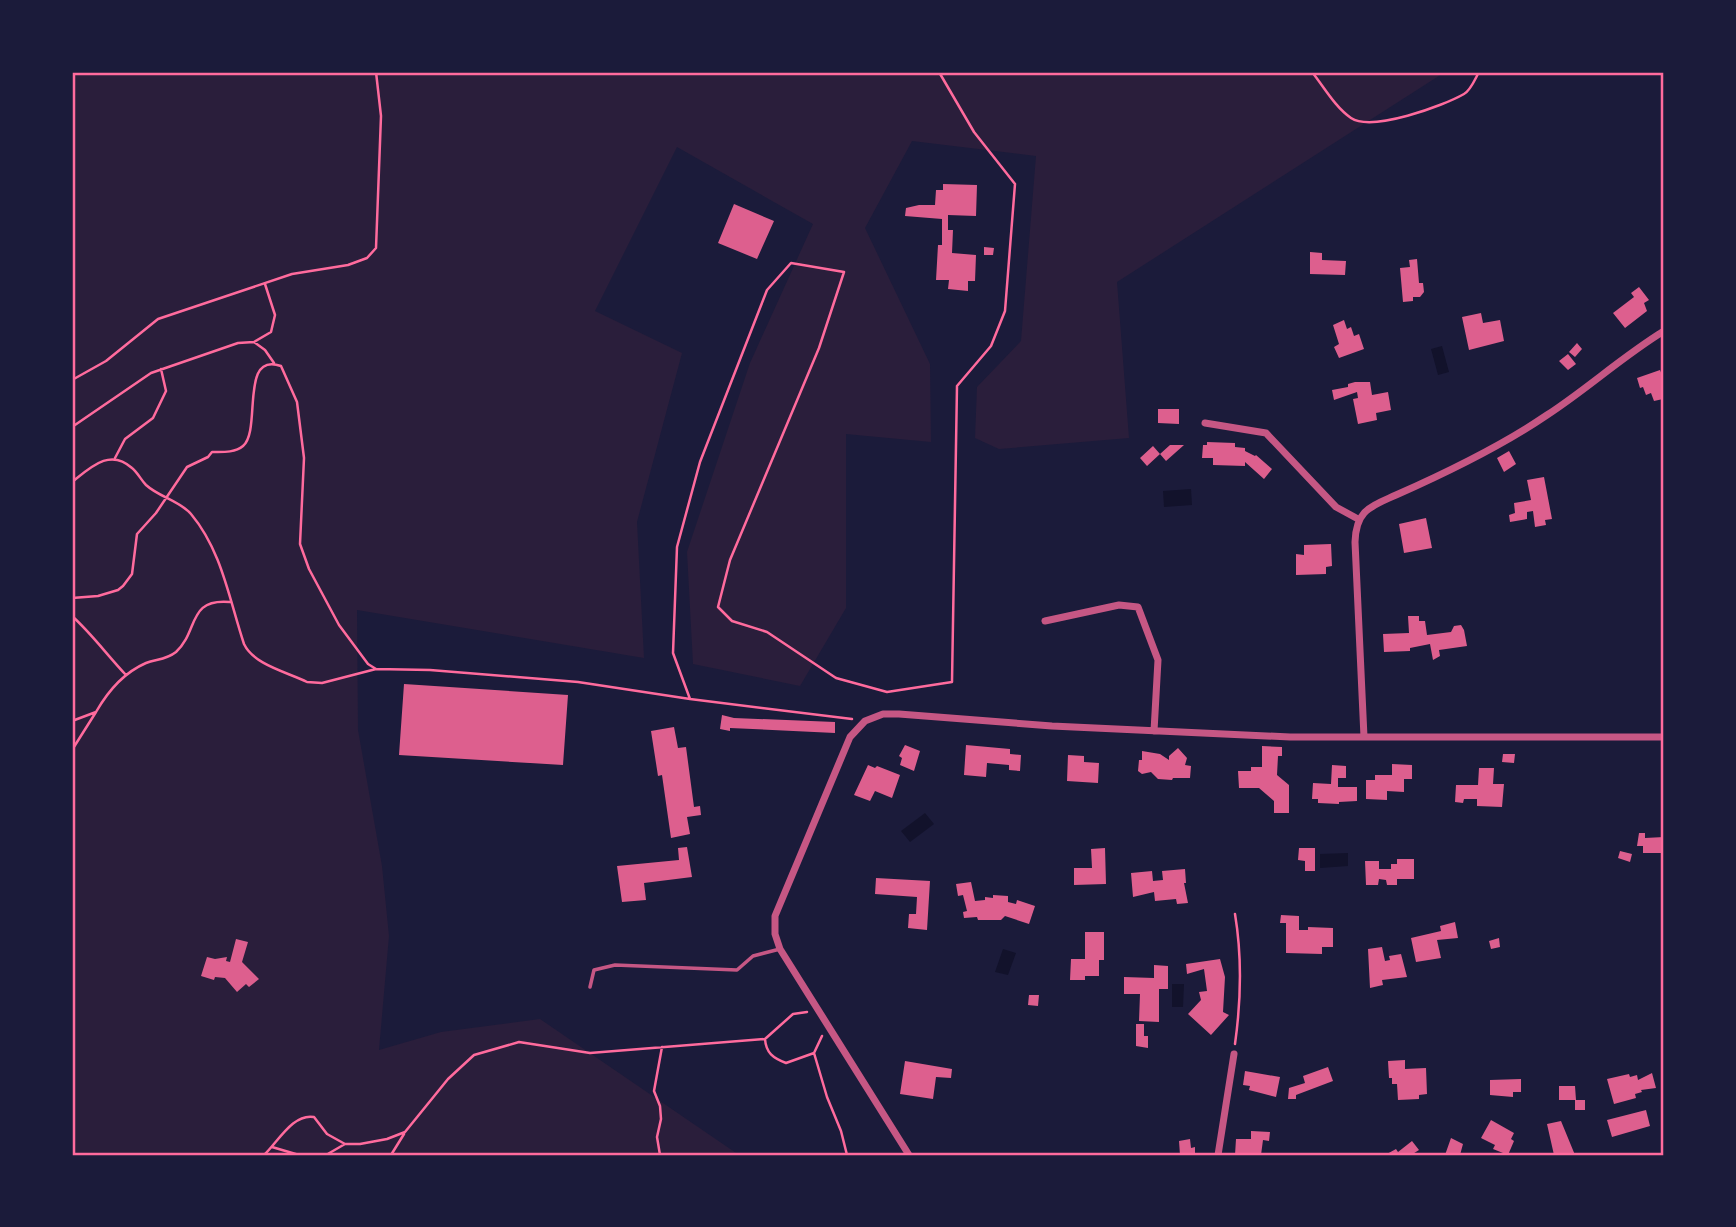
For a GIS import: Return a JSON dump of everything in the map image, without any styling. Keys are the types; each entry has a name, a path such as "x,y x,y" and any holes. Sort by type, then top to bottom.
{"street":[{"path":"1364,737 1355,542 1358,519 1372,506 1447,472 1546,416 1664,331"},
{"path":"1205,423 1266,433 1336,507 1358,519"},
{"path":"1045,621 1119,605 1138,607 1158,660 1154,731"},
{"path":"909,1155 780,949 775,934 775,915 835,768 850,737 864,720 883,714 899,714 1052,726 1290,737 1664,737"},
{"path":"1218,1155 1234,1054"}],"lane":[{"path":"590,987 594,970 615,965 737,970 753,956 780,949"}],"path":[{"path":"72,380 106,361 158,319 292,274 348,265 367,258 376,248 381,116 376,72"},
{"path":"690,699 673,653 677,547 700,463 767,290 791,263 844,272 819,348 730,560 718,607 732,621 767,632 836,678 887,692 952,682 957,386 991,346 1005,311 1015,184 974,131 939,72"},
{"path":"1312,72 1337,105 1352,119 1374,123 1424,111 1467,93 1479,72"},
{"path":"72,427 151,373 238,343 254,342 271,332 275,314 265,285"},
{"path":"254,342 265,350 274,363"},
{"path":"72,598 98,596 123,586 132,574 137,534 156,513 192,463 208,457 212,452 240,449 249,439 254,381 261,369 274,363 281,366 297,402 304,458 300,544 309,569 340,625 368,664 376,669"},
{"path":"115,458 125,439 153,418 166,391 161,369"},
{"path":"72,482 108,458 115,458 134,469 147,486 190,512 225,574 230,602 247,650 258,659 307,681 322,683 376,669 430,670 578,682 690,699 864,720"},
{"path":"72,750 108,692 126,675 148,662 162,661 174,653 185,643 194,617 204,606 217,601 230,602"},
{"path":"72,609 72,616 95,637 106,655 126,675"},
{"path":"72,721 96,712"},
{"path":"1234,1054 1238,1019 1239,954 1235,914"},
{"path":"391,1155 405,1132 448,1079 474,1055 519,1042 590,1053 765,1039 793,1014 818,1010"},
{"path":"825,1021 814,1053 847,1155"},
{"path":"765,1039 766,1049 774,1058 786,1063 814,1053"},
{"path":"660,1155 657,1137 661,1119 660,1105 654,1091 662,1047"},
{"path":"264,1155 295,1121 306,1115 314,1117 327,1134 345,1144 387,1139 405,1132"},
{"path":"326,1155 345,1144"},
{"path":"272,1147 299,1155"}],"shaded area":[{"path":"72,72 1445,72 1117,282 1129,438 999,449 975,438 977,387 1021,341 1036,156 912,141 865,228 930,364 931,442 846,434 846,608 800,686 693,664 687,552 750,363 813,224 677,147 595,311 682,353 637,522 644,658 357,610 358,730 382,866 389,936 379,1050 441,1032 540,1019 739,1155 72,1155"},
{"path":"1442,346 1449,372 1438,375 1431,349"},
{"path":"1191,489 1192,505 1164,507 1163,491"},
{"path":"925,813 934,824 910,842 901,831"},
{"path":"1348,853 1348,866 1320,868 1320,854"},
{"path":"1003,949 1016,953 1008,975 995,972"},
{"path":"1172,984 1184,984 1183,1007 1172,1007"}],"building":[{"path":"943,184 977,185 976,216 948,215 948,230 953,230 952,253 976,255 975,281 968,281 968,291 948,289 949,280 936,280 938,245 942,245 942,219 905,216 906,208 935,205 936,190 943,190"},
{"path":"734,204 774,221 757,259 718,243"},
{"path":"984,247 994,248 993,255 984,255"},
{"path":"1310,252 1322,253 1322,260 1346,261 1345,275 1310,274"},
{"path":"1417,259 1419,283 1423,283 1424,292 1420,297 1413,297 1413,301 1403,302 1400,268 1410,267 1409,260"},
{"path":"1639,287 1649,300 1644,303 1647,311 1625,328 1613,313 1634,297 1631,293"},
{"path":"1481,313 1483,323 1500,320 1504,341 1469,350 1462,317"},
{"path":"1344,320 1347,329 1351,327 1354,336 1359,334 1364,349 1339,358 1334,347 1339,344 1333,325"},
{"path":"1577,343 1582,349 1575,357 1569,352"},
{"path":"1568,354 1576,364 1568,370 1559,361"},
{"path":"1660,370 1664,380 1664,394 1663,399 1654,401 1651,393 1646,395 1643,387 1640,388 1637,378"},
{"path":"1370,382 1372,395 1388,392 1391,410 1376,413 1377,420 1358,424 1353,399 1358,398 1357,392 1334,400 1332,390 1348,387 1348,384"},
{"path":"1158,409 1179,409 1179,424 1158,423"},
{"path":"1207,442 1235,443 1235,447 1245,448 1245,451 1256,455 1272,469 1264,479 1245,462 1245,466 1213,465 1213,458 1202,458 1203,445 1207,445"},
{"path":"1170,445 1184,445 1166,461 1160,454"},
{"path":"1153,446 1160,454 1147,466 1140,458"},
{"path":"1509,451 1516,464 1504,472 1497,458"},
{"path":"1544,477 1552,519 1545,520 1546,525 1535,527 1533,511 1527,512 1527,519 1510,522 1509,515 1515,513 1514,503 1531,500 1527,480"},
{"path":"1426,518 1432,548 1404,553 1399,524"},
{"path":"1331,544 1332,566 1326,567 1326,574 1296,575 1296,554 1304,555 1304,545"},
{"path":"1408,616 1419,616 1419,621 1425,621 1427,635 1451,632 1454,626 1461,625 1467,646 1439,650 1440,656 1433,660 1430,644 1410,648 1410,651 1384,652 1383,634 1409,633"},
{"path":"404,684 568,695 563,765 399,755"},
{"path":"722,715 734,718 835,722 835,733 730,728 730,731 720,729"},
{"path":"674,727 678,748 686,747 694,807 700,806 701,815 687,817 690,834 671,838 662,775 658,776 651,731"},
{"path":"905,745 920,751 914,771 900,765 902,758 899,756"},
{"path":"966,745 1010,749 1010,754 1021,755 1020,771 1009,770 1009,765 987,763 986,777 964,775"},
{"path":"1262,746 1282,747 1282,756 1278,756 1277,775 1289,785 1289,813 1274,813 1274,801 1259,788 1239,788 1238,771 1251,771 1251,767 1262,767"},
{"path":"1178,748 1187,758 1185,765 1191,766 1190,778 1158,779 1151,772 1142,774 1138,771 1142,751 1160,754 1169,760 1169,756"},
{"path":"1503,754 1515,754 1514,763 1502,762"},
{"path":"1068,755 1084,756 1084,762 1099,763 1098,783 1067,781"},
{"path":"1392,764 1412,765 1412,779 1404,779 1404,792 1387,791 1387,800 1366,799 1366,780 1375,780 1375,775 1392,775"},
{"path":"868,765 900,775 892,798 875,791 870,801 854,795"},
{"path":"1332,765 1346,766 1346,778 1338,778 1338,787 1357,787 1357,801 1339,804 1318,803 1318,799 1312,799 1313,783 1331,784"},
{"path":"1479,768 1494,768 1493,784 1504,784 1502,807 1477,806 1477,799 1455,802 1456,785 1478,785"},
{"path":"1639,833 1645,833 1645,838 1664,837 1664,853 1643,853 1643,846 1637,846"},
{"path":"687,847 692,877 644,883 646,900 622,902 617,866 679,860 678,848"},
{"path":"1105,848 1106,884 1074,885 1074,868 1092,868 1091,849"},
{"path":"1299,848 1315,848 1315,871 1305,871 1305,861 1298,860"},
{"path":"1620,851 1632,854 1630,862 1618,858"},
{"path":"1397,859 1414,859 1414,879 1397,879 1397,885 1387,885 1386,880 1379,879 1378,885 1366,885 1365,861 1379,861 1379,869 1391,869 1391,864 1397,864"},
{"path":"1185,869 1184,883 1188,903 1177,904 1176,899 1155,901 1154,892 1133,897 1131,873 1152,871 1153,881 1163,880 1162,871"},
{"path":"876,878 930,881 927,930 908,928 909,914 916,914 917,897 875,894"},
{"path":"971,882 975,901 985,900 985,897 993,898 993,895 1008,896 1008,902 1016,904 1017,900 1035,906 1029,924 1005,916 1001,920 964,918 963,912 967,911 963,895 958,896 956,884"},
{"path":"1281,915 1299,916 1299,930 1308,930 1308,927 1333,928 1333,947 1322,947 1322,954 1286,953 1286,923 1280,923"},
{"path":"1455,922 1458,938 1437,940 1441,958 1416,962 1411,938 1441,931 1440,926"},
{"path":"1085,932 1104,932 1104,960 1099,960 1099,976 1070,980 1071,959 1085,959"},
{"path":"1499,938 1500,947 1491,949 1489,941"},
{"path":"236,939 248,942 242,962 259,979 249,987 246,984 237,992 225,978 215,977 214,980 201,976 207,957 227,957 226,961 230,962"},
{"path":"1382,947 1385,961 1390,960 1389,956 1401,954 1407,977 1382,980 1383,985 1370,988 1368,949"},
{"path":"1220,959 1225,977 1223,1012 1229,1015 1211,1035 1188,1014 1201,1000 1199,992 1207,991 1204,969 1187,974 1186,964"},
{"path":"1154,965 1168,966 1168,989 1159,989 1159,1022 1139,1021 1140,994 1124,994 1124,977 1154,978"},
{"path":"1029,995 1039,995 1038,1006 1028,1005"},
{"path":"1136,1024 1144,1024 1148,1048 1136,1046"},
{"path":"1405,1060 1405,1069 1426,1068 1427,1094 1419,1095 1419,1099 1398,1100 1397,1084 1392,1084 1392,1078 1389,1078 1388,1061"},
{"path":"905,1061 952,1069 951,1078 936,1077 933,1099 900,1094"},
{"path":"1328,1067 1333,1081 1296,1095 1296,1099 1288,1099 1289,1088 1305,1083 1303,1076"},
{"path":"1245,1071 1280,1077 1276,1097 1249,1090 1250,1086 1243,1085"},
{"path":"1652,1073 1656,1088 1641,1090 1642,1092 1635,1094 1636,1098 1614,1104 1607,1079 1629,1074 1630,1077 1637,1075 1638,1080"},
{"path":"1521,1079 1521,1092 1513,1092 1513,1097 1490,1095 1490,1080"},
{"path":"1559,1086 1575,1086 1576,1100 1559,1100"},
{"path":"1575,1100 1585,1100 1585,1110 1575,1110"},
{"path":"1646,1110 1650,1126 1612,1137 1607,1120"},
{"path":"1491,1120 1514,1133 1511,1139 1514,1141 1508,1155 1493,1149 1495,1145 1481,1138"},
{"path":"1561,1121 1575,1155 1554,1155 1547,1124"},
{"path":"1251,1131 1270,1132 1269,1141 1263,1140 1261,1155 1235,1155 1236,1139 1251,1139"},
{"path":"1451,1138 1463,1144 1460,1155 1445,1155"},
{"path":"1190,1139 1191,1148 1195,1147 1195,1155 1180,1155 1179,1141"},
{"path":"1412,1141 1419,1150 1411,1155 1385,1155 1396,1149 1398,1152"}]}
